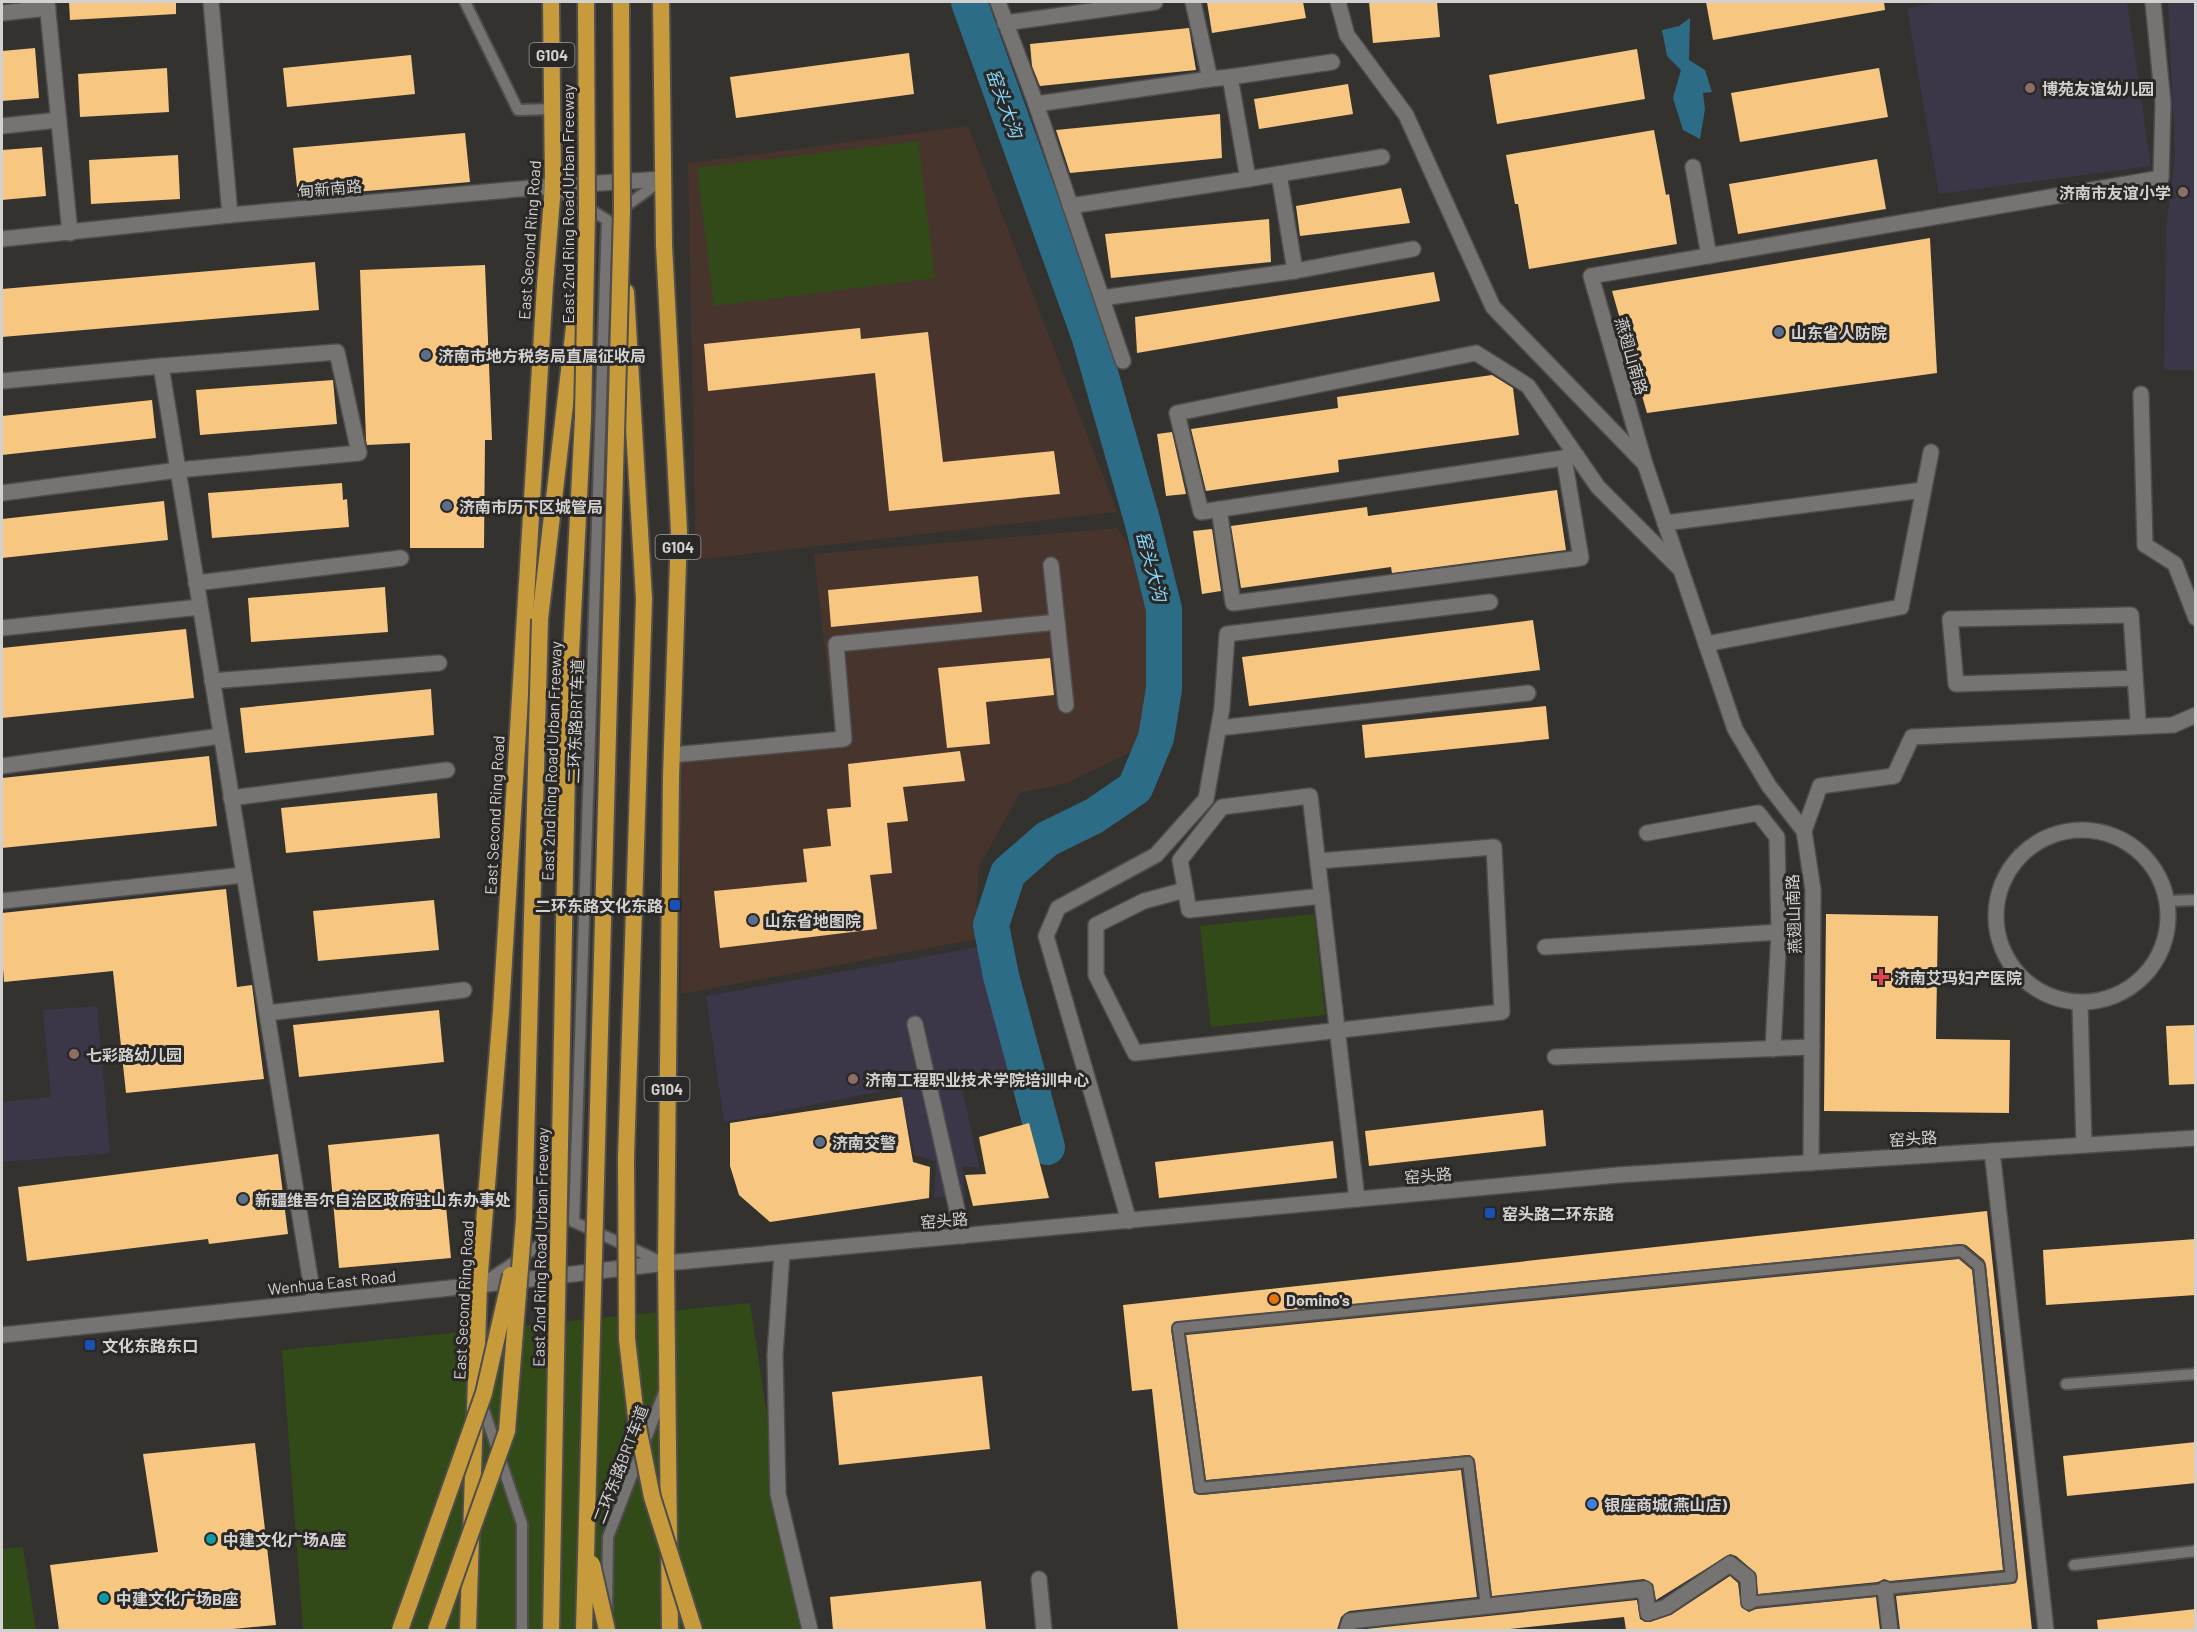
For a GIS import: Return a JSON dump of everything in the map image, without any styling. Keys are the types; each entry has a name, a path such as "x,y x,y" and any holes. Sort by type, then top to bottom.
{"highway":[{"name":"East Second Ring Road","path":"468,1630 479,1285 501,1011 553,186 551,2"},
{"name":"East 2nd Ring Road Urban Freeway","path":"551,1630 568,713 583,418 587,212 586,2"},
{"path":"584,1630 622,211 621,2"},
{"name":"G104","path":"661,2 664,245 679,531 672,755 666,1263 670,1630"},
{"path":"622,211 644,599 626,1158 627,1339 636,1417 652,1497 694,1630"},
{"path":"436,1630 507,1431 524,1219 540,619 587,212"},
{"path":"400,1630 484,1393 524,1219"},
{"path":"585,1535 607,1630"}],"street":[{"path":"211,2 230,215"},
{"path":"998,2 1036,104 1123,361"},
{"path":"1005,23 1155,2"},
{"path":"1193,2 1210,79"},
{"path":"1338,2 1347,35 1406,116 1493,307 1645,464"},
{"name":"燕翅山南路","path":"1810,1162 1813,890 1804,831 1769,786 1735,729 1645,464 1591,276 2161,178 2163,103 2153,2"},
{"path":"2,13 48,5 70,233"},
{"path":"1036,104 1332,62"},
{"path":"1230,76 1248,178"},
{"path":"2,126 59,120"},
{"path":"1070,206 1382,157"},
{"path":"1694,167 1709,256"},
{"path":"1279,174 1295,271"},
{"name":"甸新南路","path":"2,239 230,215 553,186 663,179"},
{"path":"1102,298 1295,271 1413,249"},
{"path":"2,381 337,352 359,453 178,470 2,494"},
{"path":"1570,457 1201,512 1177,413 1476,353 1528,386 1570,457 1681,570"},
{"path":"161,366 314,1302"},
{"path":"2141,394 2145,545 2175,564 2196,618"},
{"path":"1706,644 1900,607 1931,452"},
{"path":"1220,509 1233,603 1581,558 1570,457"},
{"path":"1665,523 1923,490"},
{"path":"196,583 401,558"},
{"path":"1051,565 1066,705"},
{"path":"1129,1221 1046,936 1058,908 1156,855 1206,799 1222,708 1227,634 1490,602"},
{"path":"2,628 200,607"},
{"path":"2135,678 1956,684 1950,619 2131,615 2138,720"},
{"path":"672,755 844,739 836,644 1057,622"},
{"path":"212,681 439,663"},
{"path":"1219,728 1528,693"},
{"path":"1804,831 1820,786 1894,776 1912,737 2173,725 2196,715"},
{"path":"2,766 221,736"},
{"path":"231,798 447,770"},
{"path":"1322,896 1189,910 1179,860 1222,807 1310,796 1318,861 1338,1031 1357,1199"},
{"path":"1647,833 1758,813 1777,837 1779,932 1773,1049"},
{"path":"2077,829 2105,832 2130,843 2151,862 2164,887 2167,901 2169,915 2166,942 2153,967 2133,987 2108,999 2080,1003 2051,997 2026,982 2007,959 1997,932 1996,902 2006,874 2025,851 2049,836 2077,829"},
{"path":"1185,890 1144,901 1096,926 1096,975 1135,1053 1502,1012 1494,847 1318,861"},
{"path":"2,901 244,875"},
{"path":"1545,947 1779,932"},
{"path":"267,1013 464,990"},
{"path":"2080,1003 2084,1145"},
{"path":"915,1024 963,1236"},
{"path":"1555,1057 1812,1047"},
{"name":"窑头路","path":"666,1263 1618,1175 2196,1138"},
{"path":"1992,1151 2046,1630"},
{"path":"782,1252 775,1355 778,1494 810,1630"},
{"name":"Wenhua East Road","path":"2,1335 666,1263"},
{"path":"1347,1630 1350,1621 1645,1589 1648,1613 1666,1607 1730,1564 1748,1578 1749,1602"},
{"path":"1039,1579 1044,1630"},
{"path":"1886,1589 1890,1630"}],"lane":[{"path":"465,2 518,110 552,109"},
{"path":"553,186 607,220 663,179"},
{"name":"二环东路BRT车道","path":"574,1222 607,220"},
{"path":"2167,901 2196,900"},
{"path":"479,1285 574,1222 666,1263"},
{"path":"1486,1606 1468,1461 1200,1488 1178,1328 1961,1251 1979,1266 2011,1577 1749,1602"},
{"path":"2066,1384 2196,1374"},
{"name":"二环东路BRT车道","path":"607,1630 608,1537 668,1382"},
{"path":"476,1387 522,1524 522,1630"},
{"path":"2074,1565 2196,1551"}],"shaded area":[{"name":"博苑友谊幼儿园","path":"1939,2 2127,2 2151,166 1939,194 1907,9"},
{"name":"济南市友谊小学","path":"2168,2 2195,2 2195,370 2164,370 2166,229 2175,155"},
{"path":"968,126 1117,512 696,560 688,163"},
{"path":"1117,528 1137,557 1164,609 1168,681 1133,751 1067,783 1020,793 979,866 976,904 983,938 681,994 681,763 836,747 814,554"},
{"name":"济南工程职业技术学院培训中心","path":"984,946 1016,1071 962,1087 979,1168 963,1166 965,1199 934,1197 936,1161 915,1155 899,1088 724,1122 706,996"},
{"name":"七彩路幼儿园","path":"97,1006 110,1153 2,1162 2,1102 51,1097 43,1010"}],"green space":[{"path":"918,141 935,278 714,306 697,168"},
{"path":"1314,914 1325,1015 1211,1027 1200,926"},
{"path":"750,1303 787,1548 803,1630 303,1630 282,1350"},
{"path":"23,1547 36,1630 2,1630 2,1549"}],"water":[{"path":"1690,18 1689,60 1705,70 1712,92 1703,93 1705,109 1700,139 1683,130 1673,98 1681,70 1667,56 1662,30 1679,26"}],"building":[{"path":"69,2 176,2 176,14 70,20"},
{"path":"1207,2 1303,2 1306,18 1212,33"},
{"path":"1369,2 1437,2 1440,37 1373,43"},
{"path":"1706,2 1884,2 1885,10 1713,40"},
{"path":"1189,28 1196,70 1040,86 1032,66 1030,44"},
{"path":"35,48 39,98 2,101 2,51"},
{"path":"1637,49 1645,99 1497,124 1489,75"},
{"path":"909,53 914,94 736,118 730,77"},
{"path":"411,55 415,94 287,107 283,68"},
{"path":"167,68 169,112 80,117 78,74"},
{"path":"1879,68 1888,117 1740,142 1731,93"},
{"path":"1348,84 1353,114 1259,129 1254,99"},
{"path":"1220,114 1222,158 1070,173 1056,130"},
{"path":"1654,130 1666,195 1669,194 1677,244 1529,269 1518,204 1515,204 1506,155"},
{"path":"465,133 470,182 298,197 293,148"},
{"path":"42,147 46,196 2,200 2,150"},
{"path":"178,155 180,199 91,204 89,160"},
{"path":"1877,159 1886,209 1738,234 1729,184"},
{"path":"1401,188 1410,223 1300,236 1296,206"},
{"path":"1269,219 1271,262 1111,278 1105,234"},
{"name":"山东省人防院","path":"1930,238 1937,373 1647,413 1612,291"},
{"path":"315,262 319,310 2,337 2,289"},
{"name":"济南市地方税务局直属征收局","path":"485,265 492,440 485,440 484,548 410,548 410,443 367,445 366,440 360,270"},
{"path":"1434,272 1440,301 1137,353 1135,317"},
{"path":"860,328 861,339 928,332 943,462 1054,451 1060,494 889,511 875,373 708,391 704,344"},
{"path":"1492,375 1513,388 1519,435 1338,460 1339,472 1206,491 1191,429 1338,408 1337,397"},
{"path":"333,380 337,424 200,435 196,390"},
{"path":"152,400 156,438 2,455 2,416"},
{"path":"1172,432 1186,494 1166,496 1157,434"},
{"path":"342,483 343,500 347,499 349,527 212,538 208,493"},
{"path":"1557,490 1566,550 1392,573 1391,567 1241,588 1231,526 1367,507 1368,516"},
{"path":"164,501 168,540 2,558 2,519"},
{"path":"1212,529 1221,591 1202,594 1193,531"},
{"path":"978,576 982,612 831,627 828,590"},
{"path":"385,587 388,632 251,642 248,598"},
{"path":"1533,620 1540,670 1249,706 1242,657"},
{"path":"186,629 194,698 2,718 2,648"},
{"path":"1050,658 1054,695 986,702 990,744 947,748 938,668"},
{"path":"431,689 434,735 245,753 240,708"},
{"path":"1546,706 1549,739 1365,758 1362,725"},
{"path":"960,751 965,781 903,787 908,821 887,823 892,873 870,875 877,929 720,948 714,891 807,882 803,849 831,846 827,809 851,807 848,764"},
{"path":"209,756 217,826 2,848 2,778"},
{"path":"437,793 440,838 286,853 281,808"},
{"path":"226,889 237,987 252,985 264,1079 126,1093 113,971 4,982 2,913"},
{"path":"434,900 439,950 318,961 313,911"},
{"name":"济南艾玛妇产医院","path":"1826,914 1938,916 1936,1039 2010,1040 2009,1113 1824,1111"},
{"path":"439,1010 444,1062 299,1077 293,1025"},
{"path":"2196,1025 2196,1084 2169,1085 2166,1026"},
{"name":"济南交警","path":"902,1097 913,1162 930,1167 929,1198 770,1222 739,1195 730,1166 730,1123"},
{"path":"1543,1110 1546,1146 1369,1166 1365,1131"},
{"path":"1029,1123 1049,1198 973,1206 965,1175 986,1174 979,1137"},
{"path":"439,1134 451,1258 339,1268 328,1145"},
{"path":"1333,1141 1337,1178 1159,1198 1155,1162"},
{"path":"278,1154 288,1234 209,1244 208,1239 27,1261 18,1187"},
{"path":"1987,1211 2032,1630 1900,1630 1896,1596 2012,1584 2016,1583 2018,1577 1986,1265 1984,1260 1966,1245 1961,1244 1174,1322 1171,1329 1194,1493 1201,1495 1461,1470 1477,1597 1349,1611 1341,1617 1337,1630 1178,1630 1152,1389 1132,1391 1123,1305"},
{"path":"2196,1239 2196,1295 2046,1305 2043,1250"},
{"name":"银座商城(燕山店)","path":"1959,1259 1972,1270 2003,1570 1890,1581 1884,1579 1878,1582 1758,1594 1756,1573 1736,1556 1730,1554 1656,1600 1653,1584 1644,1579 1492,1596 1475,1461 1470,1455 1206,1480 1186,1335"},
{"path":"982,1376 990,1449 839,1465 832,1392"},
{"path":"2196,1442 2196,1483 2067,1496 2063,1456"},
{"name":"中建文化广场A座","path":"255,1443 276,1625 222,1630 59,1630 50,1565 158,1552 143,1454"},
{"path":"1730,1576 1738,1583 1741,1607 1749,1612 1756,1609 1876,1597 1880,1630 1626,1630 1624,1617 1501,1630 1357,1630 1637,1600 1640,1619 1650,1622 1671,1615"},
{"path":"981,1581 986,1630 833,1630 830,1597"},
{"path":"2196,1609 2196,1630 2098,1630 2097,1620"}],"waterway":[{"name":"窑头大沟","path":"969,2 1090,338 1142,520 1164,609 1164,689 1156,738 1135,788 1094,816 1047,839 1008,873 991,925 1001,976 1047,1147"}],"place":[{"name":"博苑友谊幼儿园","path":"2030,88"},
{"name":"济南市友谊小学","path":"2183,192"},
{"name":"山东省人防院","path":"1779,332"},
{"name":"济南市地方税务局直属征收局","path":"426,355"},
{"name":"济南市历下区城管局","path":"447,506"},
{"name":"二环东路文化东路","path":"675,905"},
{"name":"山东省地图院","path":"753,920"},
{"name":"济南艾玛妇产医院","path":"1881,977"},
{"name":"七彩路幼儿园","path":"74,1054"},
{"name":"济南工程职业技术学院培训中心","path":"853,1079"},
{"name":"济南交警","path":"820,1142"},
{"name":"新疆维吾尔自治区政府驻山东办事处","path":"243,1199"},
{"name":"窑头路二环东路","path":"1490,1213"},
{"name":"Domino's","path":"1274,1299"},
{"name":"文化东路东口","path":"90,1345"},
{"name":"银座商城(燕山店)","path":"1592,1504"},
{"name":"中建文化广场A座","path":"211,1539"},
{"name":"中建文化广场B座","path":"104,1598"}]}
